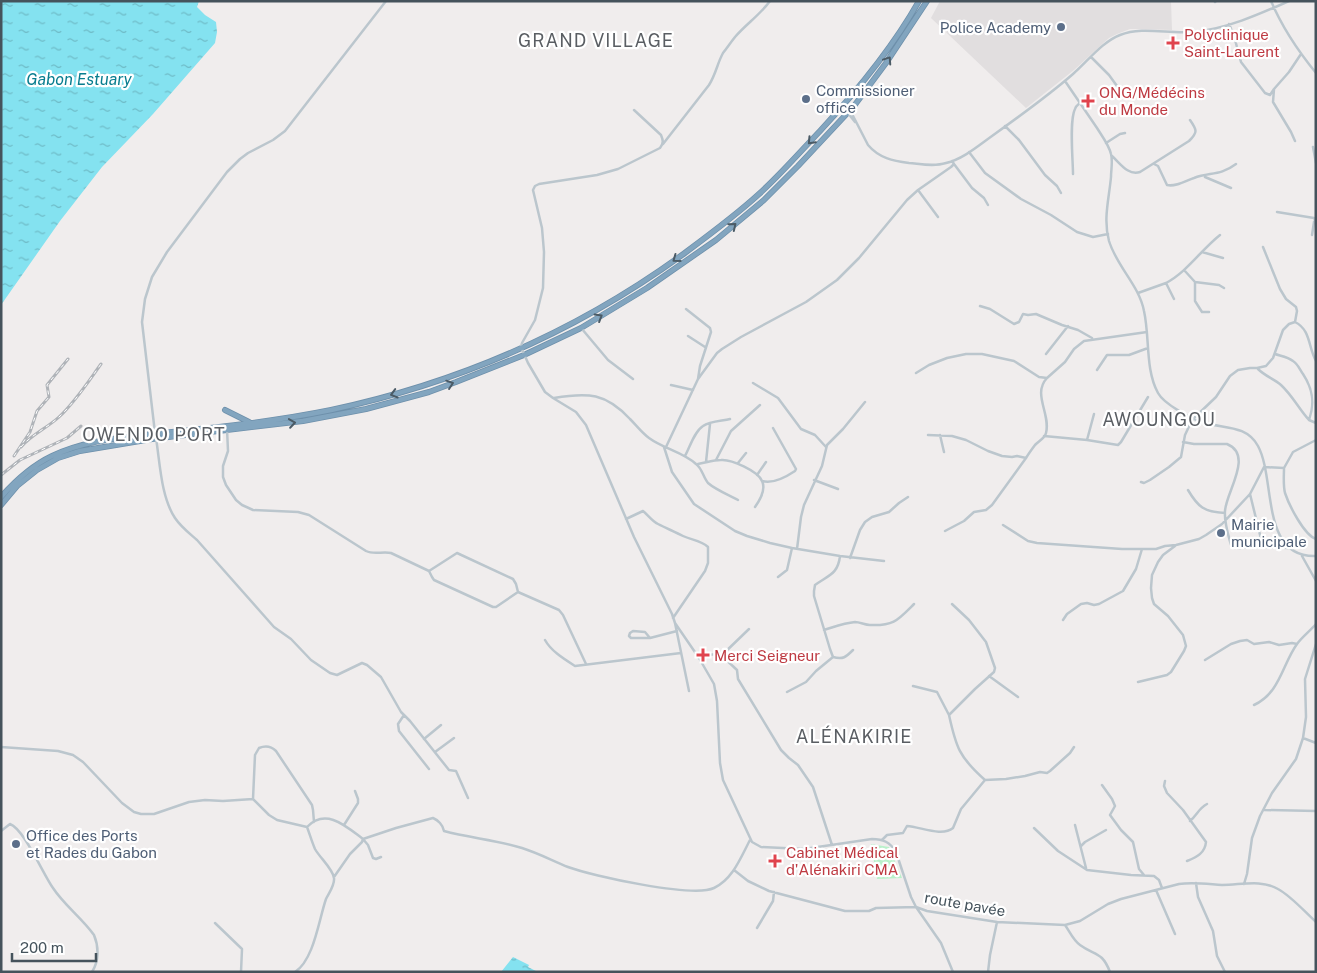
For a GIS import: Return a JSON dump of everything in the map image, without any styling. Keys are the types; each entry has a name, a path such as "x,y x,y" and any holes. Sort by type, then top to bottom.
{"highway":[{"path":"227,428 250,422 329,410 420,387 474,368 521,347 568,325 617,298 658,272 714,232 759,194 844,105 873,70 919,1"},
{"path":"1,505 17,486 27,478 49,463 66,455 156,436 303,421 366,409 445,386 524,355 580,328 647,288 716,240 780,184 849,111 873,81 926,1"},
{"path":"225,410 250,422"},
{"path":"1,497 22,475 44,460 58,454 95,442 126,436 156,436"}],"street":[{"path":"386,1 285,131 273,140 248,153 227,172 167,252 152,277 145,299 142,322 165,498 176,519 274,627 291,639 311,660 330,673 337,675 362,663 380,677 404,716 449,770 456,771 468,798"},
{"path":"689,691 675,623 626,519 586,425 576,412 553,398 542,388 521,347 535,320 543,288 544,252 542,228 533,190 539,184 597,175 618,169 660,148 708,85 723,54 734,38 763,11 770,1"},
{"path":"1271,1 1284,28 1316,73"},
{"path":"844,105 872,150 887,158 901,162 931,165 953,163 1065,81 1110,40 1128,32 1194,32 1228,24 1289,1"},
{"path":"1228,24 1234,36 1241,62 1267,94 1270,94 1289,72 1301,54"},
{"path":"1091,57 1109,74 1117,86"},
{"path":"1065,81 1106,143 1111,155 1106,216 1108,234 1117,259 1138,292 1144,310 1150,364 1161,397 1171,406 1194,418 1208,424 1237,429 1254,440 1264,467 1273,516 1281,537 1290,548 1301,555 1316,556"},
{"path":"1274,89 1273,102 1295,141"},
{"path":"1073,174 1072,127 1075,108 1080,103"},
{"path":"634,110 661,135 663,144 660,148"},
{"path":"1111,155 1128,171 1135,174 1183,146 1195,134 1196,130 1190,120"},
{"path":"1005,126 1019,140 1061,193"},
{"path":"1106,143 1125,133"},
{"path":"1313,147 1316,163"},
{"path":"969,152 985,173 1021,199 1077,232 1093,237 1108,234"},
{"path":"884,561 850,558 792,548 746,536 735,531 694,504 672,472 665,447 698,379 717,353 741,337 806,302 837,280 878,236 900,208 918,190 951,168 953,163"},
{"path":"953,163 988,205"},
{"path":"1154,164 1158,166 1168,186 1176,185 1195,177 1224,172 1236,164"},
{"path":"1204,176 1231,188"},
{"path":"918,190 938,217"},
{"path":"1277,212 1315,219 1312,235"},
{"path":"1138,292 1174,279 1220,235"},
{"path":"1262,247 1280,289 1286,299 1296,307 1295,322"},
{"path":"1202,252 1223,258"},
{"path":"1184,270 1195,282 1196,304 1202,312 1209,312"},
{"path":"1195,282 1219,285 1224,288"},
{"path":"1166,283 1174,300"},
{"path":"980,306 990,309 1014,324 1019,322 1023,314 1036,314 1078,330 1093,339"},
{"path":"686,309 711,330 698,379"},
{"path":"1141,482 1148,482 1181,457 1186,431 1194,418 1216,397 1224,383 1234,372 1266,366 1275,354 1283,330 1295,322"},
{"path":"1295,322 1304,328 1316,361"},
{"path":"1046,354 1068,326"},
{"path":"580,328 608,360 633,379"},
{"path":"945,531 964,521 974,512 986,510 992,506 1036,444 1044,436 1047,428 1041,393 1042,384 1065,362 1074,349 1084,341 1147,332"},
{"path":"688,336 705,347"},
{"path":"1097,370 1107,355 1129,355 1148,348"},
{"path":"916,373 929,365 947,358 966,354 982,354 1010,360 1040,378 1047,378"},
{"path":"1275,354 1293,361 1308,382 1313,398 1309,420"},
{"path":"1257,368 1286,389 1309,420 1316,423"},
{"path":"753,383 778,398 801,429 815,435 826,448"},
{"path":"671,386 693,390"},
{"path":"553,398 581,394 595,396 610,402 630,418 644,434 698,464 706,480 738,500"},
{"path":"1044,436 1115,445 1120,444 1148,397"},
{"path":"797,548 804,505 822,466 826,448 865,402"},
{"path":"716,460 731,431 760,404"},
{"path":"1087,440 1094,414"},
{"path":"685,456 699,430 705,425 730,420"},
{"path":"706,462 710,424"},
{"path":"227,428 228,451 223,466 223,477 232,494 242,506 253,510 304,513 366,551 392,553 428,570 434,580 492,607 496,607 518,592"},
{"path":"762,481 767,482 783,478 796,469 773,428"},
{"path":"928,435 952,436 1002,456 1026,458"},
{"path":"940,435 944,452"},
{"path":"1316,440 1293,452 1284,468 1286,497 1310,537 1316,540"},
{"path":"1183,442 1227,444 1232,446 1238,454 1239,464 1224,513 1233,547 1290,548"},
{"path":"738,463 746,453"},
{"path":"698,464 724,460 738,463 756,475 762,481 763,488 761,497 755,507"},
{"path":"756,475 766,462"},
{"path":"1264,467 1284,468"},
{"path":"1003,525 1031,542 1122,549 1156,549 1171,544 1176,545 1206,535 1225,521 1250,494 1264,467"},
{"path":"814,480 838,489"},
{"path":"1188,490 1199,506 1204,509 1224,513"},
{"path":"1250,494 1263,547"},
{"path":"850,558 860,530 865,522 872,517 889,512 908,497"},
{"path":"626,519 643,511 656,523 682,536 703,543 708,547 708,563 705,571 673,618"},
{"path":"1138,682 1167,675 1171,672 1186,646 1183,635 1168,616 1154,604 1151,588 1152,575 1158,562 1163,555 1176,545"},
{"path":"778,577 787,570 792,548"},
{"path":"1063,620 1067,614 1081,604 1100,604 1123,591 1136,570 1142,548"},
{"path":"428,570 457,553 513,579 518,592"},
{"path":"1301,555 1316,580"},
{"path":"833,657 814,591 815,585 836,570 839,565 840,556"},
{"path":"518,592 561,612 586,664"},
{"path":"824,630 842,624 857,622 867,625 889,624 897,620 914,604"},
{"path":"950,715 996,668 986,642 969,620 952,604"},
{"path":"675,623 699,658 716,692 720,763 723,780 750,840 757,845 804,849 872,839 882,840 887,835 903,833 908,826 942,832 951,830 961,809 985,780 1006,779 1040,772 1047,773 1070,753 1074,747"},
{"path":"1254,705 1263,700 1273,689 1297,644 1316,624"},
{"path":"721,656 749,629"},
{"path":"650,638 644,632 632,632 629,636 631,638 650,638 677,632"},
{"path":"545,640 553,650 576,666 681,653"},
{"path":"1205,660 1231,644 1240,641 1247,640 1254,644 1269,642 1279,645 1297,644"},
{"path":"1244,884 1252,838 1278,784 1296,759 1303,738 1306,718 1305,679 1316,644"},
{"path":"833,657 840,659 853,650"},
{"path":"699,658 707,654 721,656 737,670 738,680 781,750 798,765 813,787 832,845"},
{"path":"787,692 806,682 833,657"},
{"path":"989,676 1018,697"},
{"path":"914,686 936,692 950,715 953,734 959,750 966,761 985,780"},
{"path":"404,716 398,724 399,731 429,769"},
{"path":"424,739 441,725"},
{"path":"435,752 454,738"},
{"path":"1303,738 1316,743"},
{"path":"253,800 256,751 259,748 268,746 276,751 312,805 314,822"},
{"path":"1,748 58,751 72,755 84,762 122,803 134,812 154,814 190,802 204,800 223,802 253,800 277,820 308,828"},
{"path":"1165,781 1164,786 1168,793 1204,839 1206,846 1203,852 1188,861"},
{"path":"1102,785 1115,806 1110,815 1133,842 1139,869 1145,876"},
{"path":"344,825 358,803 355,791"},
{"path":"1190,821 1197,815 1201,807 1207,804"},
{"path":"1264,810 1316,811"},
{"path":"295,972 303,965 314,940 334,877 350,854 363,839 411,823 433,818 441,824 444,831 522,848 569,868 679,890 715,888 729,877 750,840"},
{"path":"308,828 320,819 336,820 363,839 368,845 373,858 381,857"},
{"path":"1,831 10,824 19,830 37,858 52,887 94,935 98,952 96,964 92,972"},
{"path":"1075,825 1087,870"},
{"path":"308,828 315,849 334,877"},
{"path":"1034,828 1058,850 1087,870 1157,877 1162,888"},
{"path":"1081,847 1085,842 1106,830"},
{"name":"route pavée","path":"882,840 893,846 916,907 927,911 996,922 1065,925 1080,921 1108,904 1121,899 1179,884 1261,884 1278,889 1316,922"},
{"path":"734,870 758,886 774,892 845,911 916,907 941,943 953,972"},
{"path":"1196,883 1198,897 1213,931 1217,956 1225,972"},
{"path":"1156,890 1175,934"},
{"path":"757,928 773,901 774,892"},
{"path":"988,972 996,922"},
{"path":"214,923 242,949 241,972"},
{"path":"1065,925 1075,941 1103,958 1110,972"}],"shaded area":[{"path":"940,1 1171,1 1172,30 1130,29 1109,38 1074,70 1026,108 931,18"}],"green space":[{"path":"871,844 889,847 902,878 877,879"}],"water":[{"name":"Gabon Estuary","path":"1,1 199,1 197,7 216,22 217,32 215,43 153,114 102,167 60,221 1,305"},
{"path":"513,957 529,965 528,967 538,972 501,972"}],"railway":[{"path":"14,456 30,432 37,411 49,397 47,385 68,359"},
{"path":"21,447 65,411 101,364"},
{"path":"1,475 20,460 67,438 81,426"}],"place":[{"name":"Police Academy","path":"1061,27"},
{"name":"Polyclinique Saint-Laurent","path":"1173,43"},
{"name":"Commissioner office","path":"806,99"},
{"name":"ONG/Médécins du Monde","path":"1088,101"},
{"name":"Mairie municipale","path":"1221,533"},
{"name":"Merci Seigneur","path":"703,655"},
{"name":"Office des Ports et Rades du Gabon","path":"16,844"},
{"name":"Cabinet Médical d'Alénakiri CMA","path":"775,861"}],"district":[{"name":"GRAND VILLAGE","path":"596,40"},
{"name":"AWOUNGOU","path":"1159,419"},
{"name":"OWENDO PORT","path":"154,434"},
{"name":"ALÉNAKIRIE","path":"854,736"}]}
